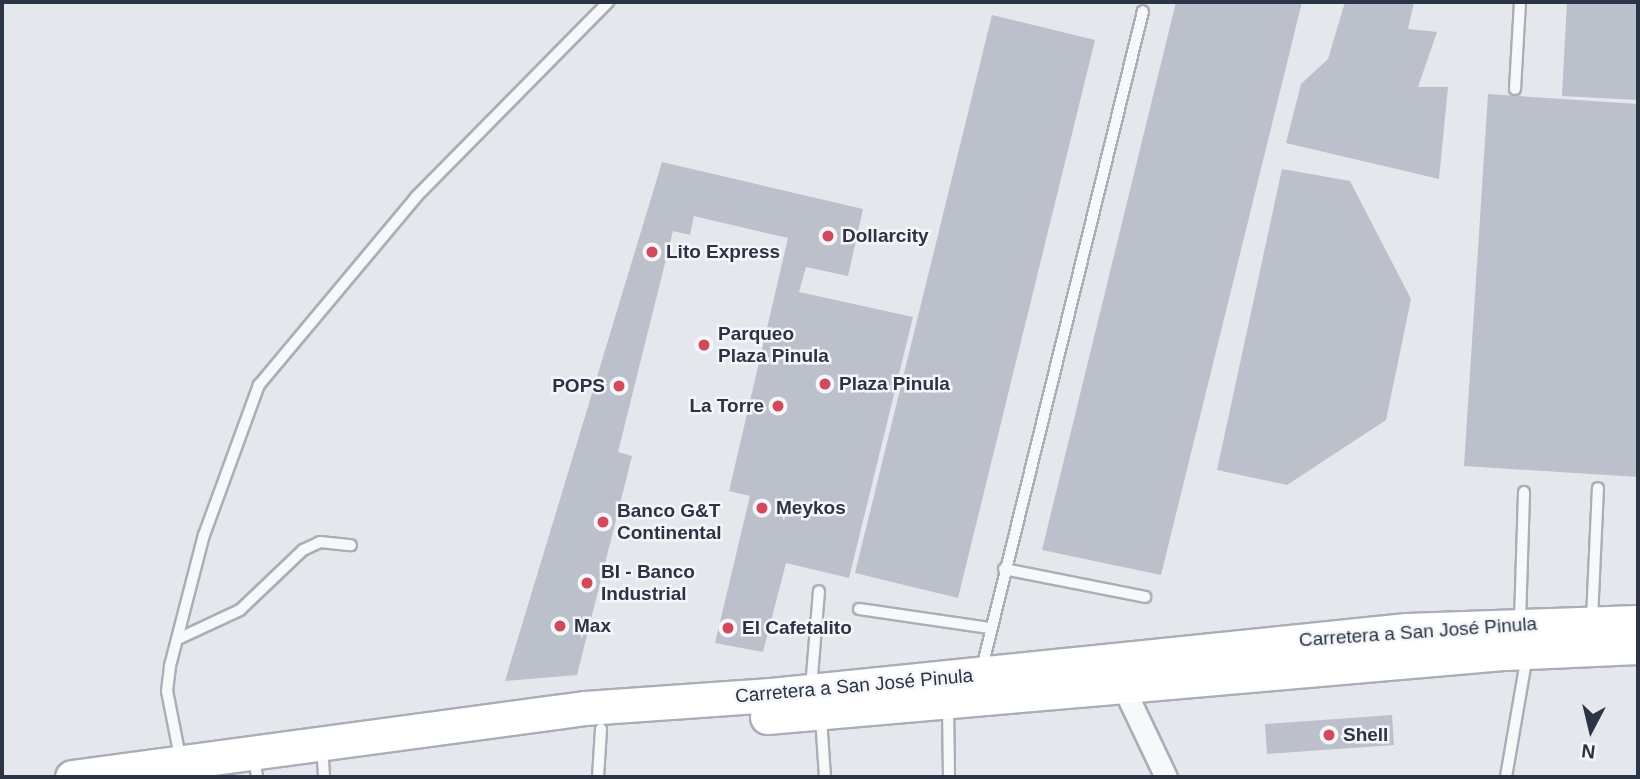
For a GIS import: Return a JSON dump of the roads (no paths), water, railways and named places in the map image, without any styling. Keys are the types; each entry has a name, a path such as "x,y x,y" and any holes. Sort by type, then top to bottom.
{"main road":[{"name":"Carretera a San José Pinula","path":"72,777 495,718 816,702 948,705 1124,689 1524,638 1591,622 1638,622"},
{"name":"Carretera a San José Pinula","path":"212,777 324,769 601,729 816,702 981,674 1223,647 1524,638 1638,647"}],"street":[{"path":"1124,689 1166,777"}],"lane":[{"path":"181,762 167,691 170,666 180,638 204,535 259,385 416,197 608,2"},
{"path":"1515,89 1520,2"},
{"path":"981,674 1004,569 1143,11"},
{"path":"1591,622 1598,488"},
{"path":"1506,777 1524,638 1524,492"},
{"path":"180,638 240,610 303,550 320,542 351,545"},
{"path":"1004,569 1145,597"},
{"path":"820,591 816,702 825,777"},
{"path":"859,609 990,628"},
{"path":"948,705 949,777"},
{"path":"598,777 601,729"}],"place":[{"name":"Dollarcity","path":"828,236"},
{"name":"Lito Express","path":"652,252"},
{"name":"Parqueo Plaza Pinula","path":"704,345"},
{"name":"Plaza Pinula","path":"825,384"},
{"name":"POPS","path":"619,386"},
{"name":"La Torre","path":"778,406"},
{"name":"Meykos","path":"762,508"},
{"name":"Banco G&T Continental","path":"603,522"},
{"name":"BI - Banco Industrial","path":"587,583"},
{"name":"Max","path":"560,626"},
{"name":"El Cafetalito","path":"728,628"},
{"name":"Shell","path":"1329,735"}]}
